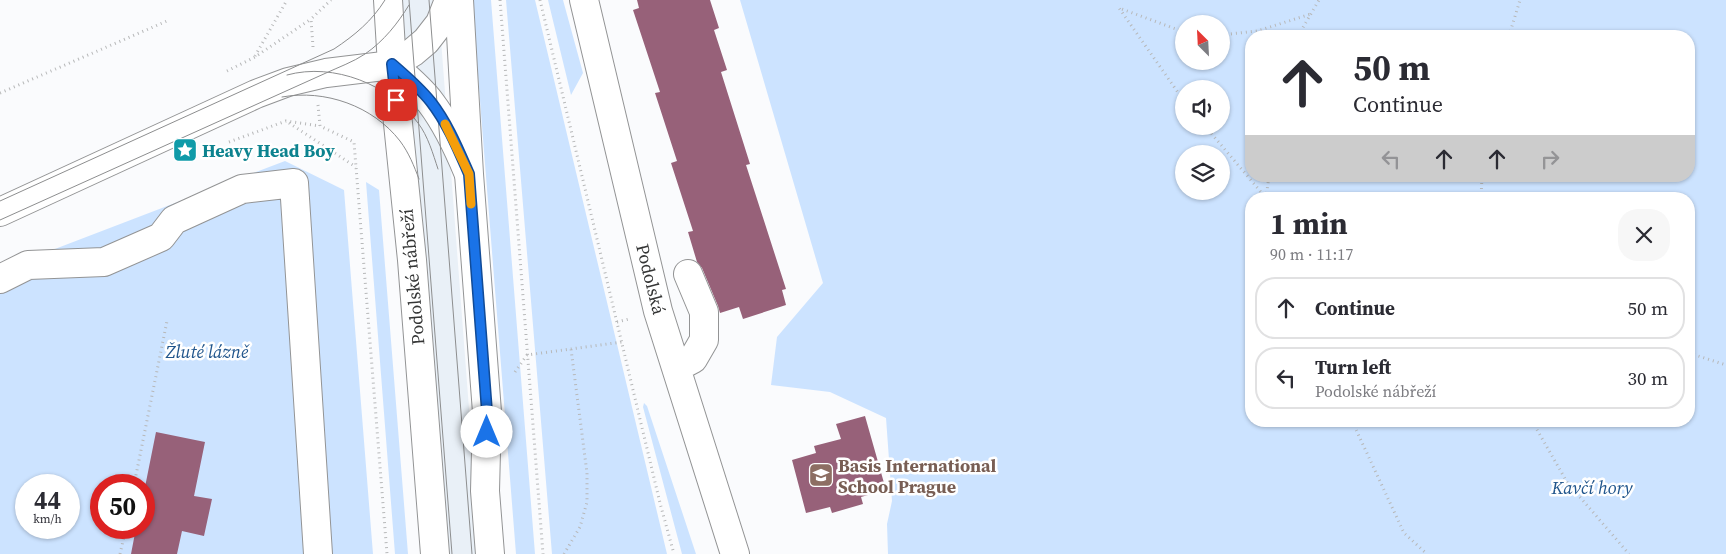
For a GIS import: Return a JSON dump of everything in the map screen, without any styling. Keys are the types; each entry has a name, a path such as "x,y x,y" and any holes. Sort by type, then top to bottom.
{"main road":[{"name":"Podolské nábřeží","path":"388,0 392,64 412,260 435,554"},
{"path":"0,212 256,94 288,82 326,73 392,64 413,52 426,41 440,23 449,0"},
{"path":"459,0 469,174 487,412 485,491 490,554"},
{"name":"Podolská","path":"584,0 658,311 735,554"},
{"path":"392,64 413,82 431,102 455,142 469,174"},
{"path":"0,279 28,265 104,262 161,238 174,220 242,189 294,183 318,554"},
{"path":"676,368 693,359 704,340 704,312 688,274"},
{"path":"301,554 316,525"}],"path":[{"path":"287,0 255,57 311,19"},
{"path":"500,0 544,554"},
{"path":"540,0 674,554"},
{"path":"1302,30 1319,0"},
{"path":"1510,30 1520,0"},
{"path":"1175,29 1119,8 1175,88"},
{"path":"1260,30 1311,14"},
{"path":"0,93 167,21"},
{"path":"1230,34 1245,32"},
{"path":"320,126 286,121 356,167"},
{"path":"1213,135 1245,174"},
{"path":"354,142 387,554"},
{"path":"1252,182 1260,192"},
{"path":"136,474 167,320"},
{"path":"527,355 622,342"},
{"path":"564,554 580,527 587,502 587,473 571,349"},
{"path":"1695,355 1726,365"},
{"path":"1355,427 1404,532 1427,554"},
{"path":"1535,427 1567,482 1629,554"},
{"path":"120,554 123,539"}],"shaded area":[{"path":"401,0 438,0 480,554 444,554"}],"green space":[{"path":"472,0 491,0 535,554 516,554"},
{"path":"506,0 535,0 667,554 552,554"},
{"path":"548,0 563,0 583,73 571,95"},
{"name":"Kavčí hory","path":"740,0 1726,0 1726,554 888,554 887,524 892,501 886,418 830,392 771,385 777,337 823,283"},
{"name":"Žluté lázně","path":"285,161 344,190 373,554 0,554 0,270"},
{"path":"366,182 379,190 408,554 395,554"},
{"path":"644,403 647,406 696,554 682,554 643,407"}],"building":[{"path":"637,0 710,0 719,28 714,30 727,70 721,72 750,164 746,165 786,289 782,290 786,305 743,319 739,307 720,313 702,268 697,262 688,232 693,231 671,163 677,161 655,93 660,92 633,10 639,8"},
{"path":"865,416 886,490 861,497 863,504 832,513 830,507 806,513 792,460 816,453 814,446 841,439 836,424"},
{"path":"156,432 205,442 194,496 212,499 204,536 182,531 177,554 131,554 134,539 155,539 155,474 148,474"}],"tram line":[{"path":"0,201 334,49 362,27 385,0"},
{"path":"409,0 452,554"},
{"path":"429,0 472,554"},
{"path":"0,220 356,60 384,38 409,5"},
{"path":"287,75 305,72 342,74 377,88 406,109 422,128 438,169"},
{"path":"282,97 298,95 331,98 347,103 376,118 400,141 409,155 419,179"}],"slow traffic":[{"path":"445,124 469,174 471,204"}],"place":[{"name":"Heavy Head Boy","path":"185,150"},
{"name":"Basis International School Prague","path":"821,475"}],"route":[{"path":"396,100 392,64 413,82 431,102 455,142 469,174 487,432"}]}
